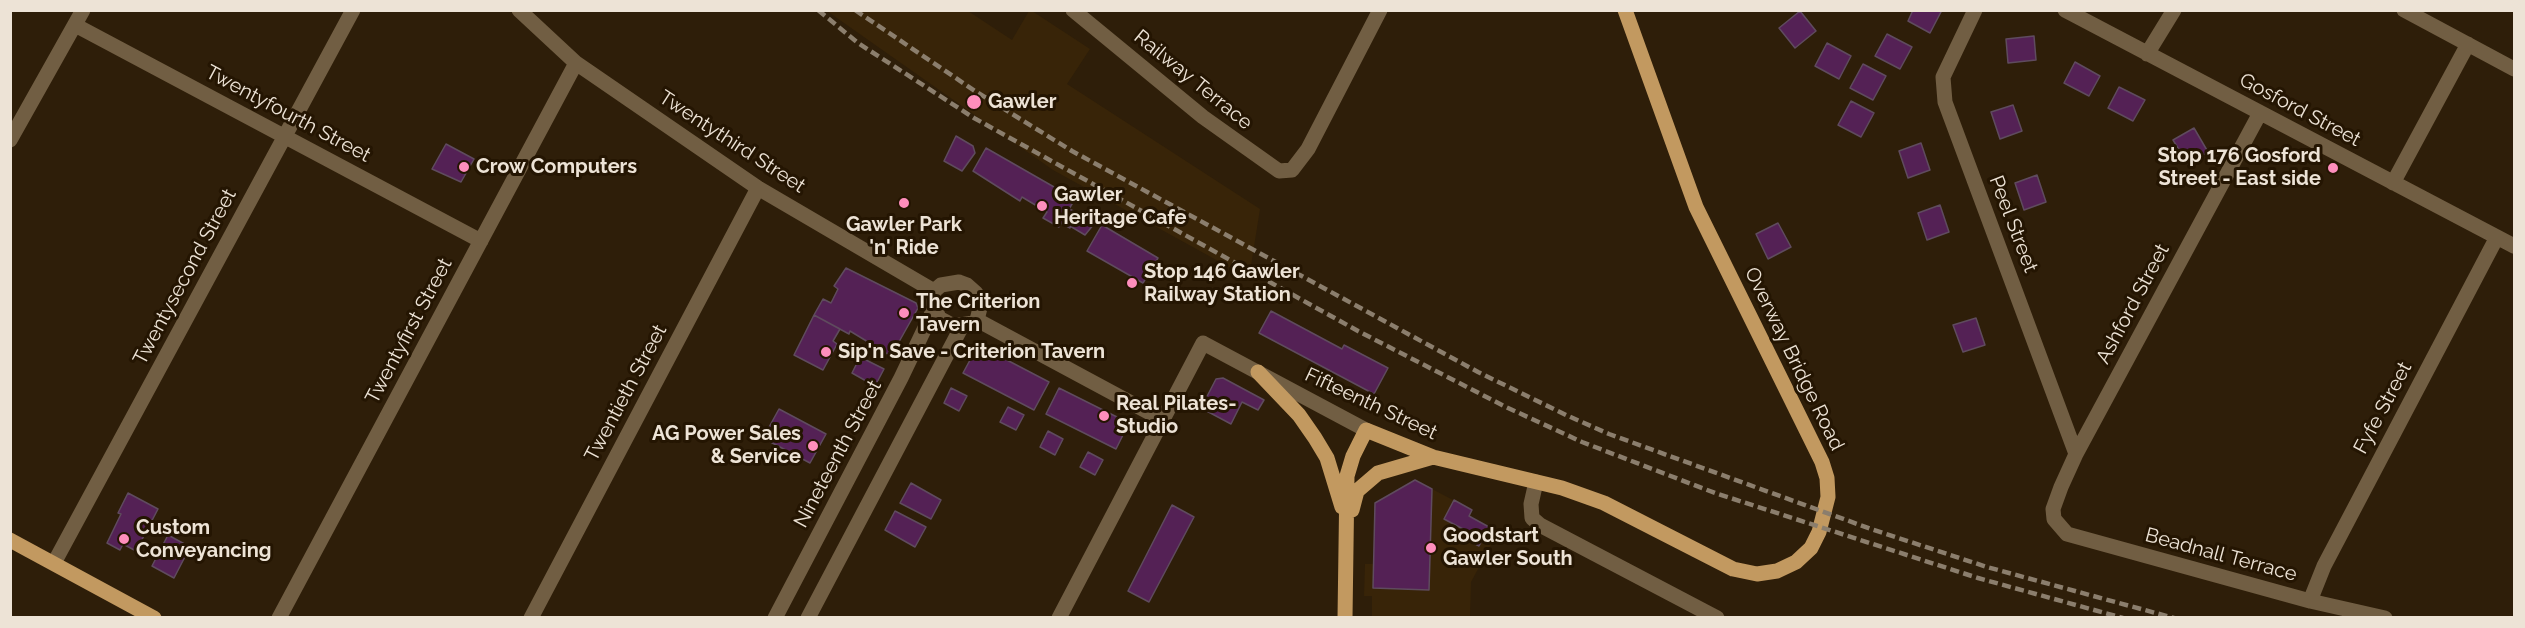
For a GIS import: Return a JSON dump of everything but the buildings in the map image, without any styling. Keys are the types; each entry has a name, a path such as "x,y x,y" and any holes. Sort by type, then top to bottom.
{"main road":[{"name":"Overway Bridge Road","path":"1536,482 1604,503 1733,569 1757,574 1777,571 1796,562 1811,548 1819,532 1828,498 1827,478 1814,443 1696,207 1624,10"},
{"path":"1258,372 1299,414 1327,458 1347,524"},
{"path":"1345,618 1347,476 1353,456 1366,429"},
{"name":"Fifteenth Street","path":"1366,429 1433,457 1536,482"},
{"path":"1347,524 1357,491 1378,473 1433,457"},
{"path":"10,540 154,618"}],"street":[{"path":"10,141 83,10"},
{"name":"Twentysecond Street","path":"54,563 353,10"},
{"name":"Twentythird Street","path":"519,10 576,63 758,188 934,291"},
{"name":"Railway Terrace","path":"1073,10 1203,117 1279,171 1292,170 1308,149 1380,10"},
{"name":"Peel Street","path":"1974,10 1943,77 1944,102 2076,454"},
{"name":"Gosford Street","path":"2065,10 2514,246"},
{"path":"2147,54 2174,10"},
{"path":"2404,10 2514,69"},
{"name":"Twentyfourth Street","path":"75,25 481,241"},
{"path":"2393,183 2468,44"},
{"name":"Twentyfirst Street","path":"279,618 576,63"},
{"name":"Ashford Street","path":"2054,519 2053,509 2076,454 2260,113"},
{"name":"Twentieth Street","path":"531,618 758,188"},
{"name":"Fyfe Street","path":"2310,601 2324,566 2497,237"},
{"path":"946,283 967,285 980,302 977,320 962,326 946,323 934,309 934,291 946,283"},
{"name":"Nineteenth Street","path":"776,618 901,378 934,309"},
{"path":"977,320 1163,420 1059,618"},
{"path":"808,618 962,326"},
{"name":"Fifteenth Street","path":"1163,420 1203,343 1366,429"},
{"path":"1536,482 1531,504 1532,518 1540,525 1717,618"},
{"name":"Beadnall Terrace","path":"2054,519 2067,534 2310,601 2385,618"}],"shaded area":[{"path":"827,11 968,11 1012,40 1029,11 1032,11 1090,49 1067,84 1260,209 1249,278 1053,170"},
{"name":"Goodstart Gawler South","path":"1415,480 1472,510 1470,517 1498,532 1471,582 1470,617 1372,617 1372,596 1364,596 1365,564 1373,564 1375,503"}],"railway":[{"path":"818,10 858,43 974,118 1358,331 1506,407 1582,442 1715,493 1978,578 2123,618"},
{"path":"855,10 975,91 1072,151 1478,372 1566,415 1609,434 1871,529 1987,567 2174,618"}],"place":[{"name":"Gawler","path":"974,102"},
{"name":"Crow Computers","path":"464,167"},
{"name":"Stop 176 Gosford Street - East side","path":"2333,168"},
{"name":"Gawler Park 'n' Ride","path":"904,203"},
{"name":"Gawler Heritage Cafe","path":"1042,206"},
{"name":"Stop 146 Gawler Railway Station","path":"1132,283"},
{"name":"The Criterion Tavern","path":"904,313"},
{"name":"Sip'n Save - Criterion Tavern","path":"826,352"},
{"name":"Real Pilates- Studio","path":"1104,416"},
{"name":"AG Power Sales & Service","path":"813,446"},
{"name":"Custom Conveyancing","path":"124,539"},
{"name":"Goodstart Gawler South","path":"1431,548"}]}
